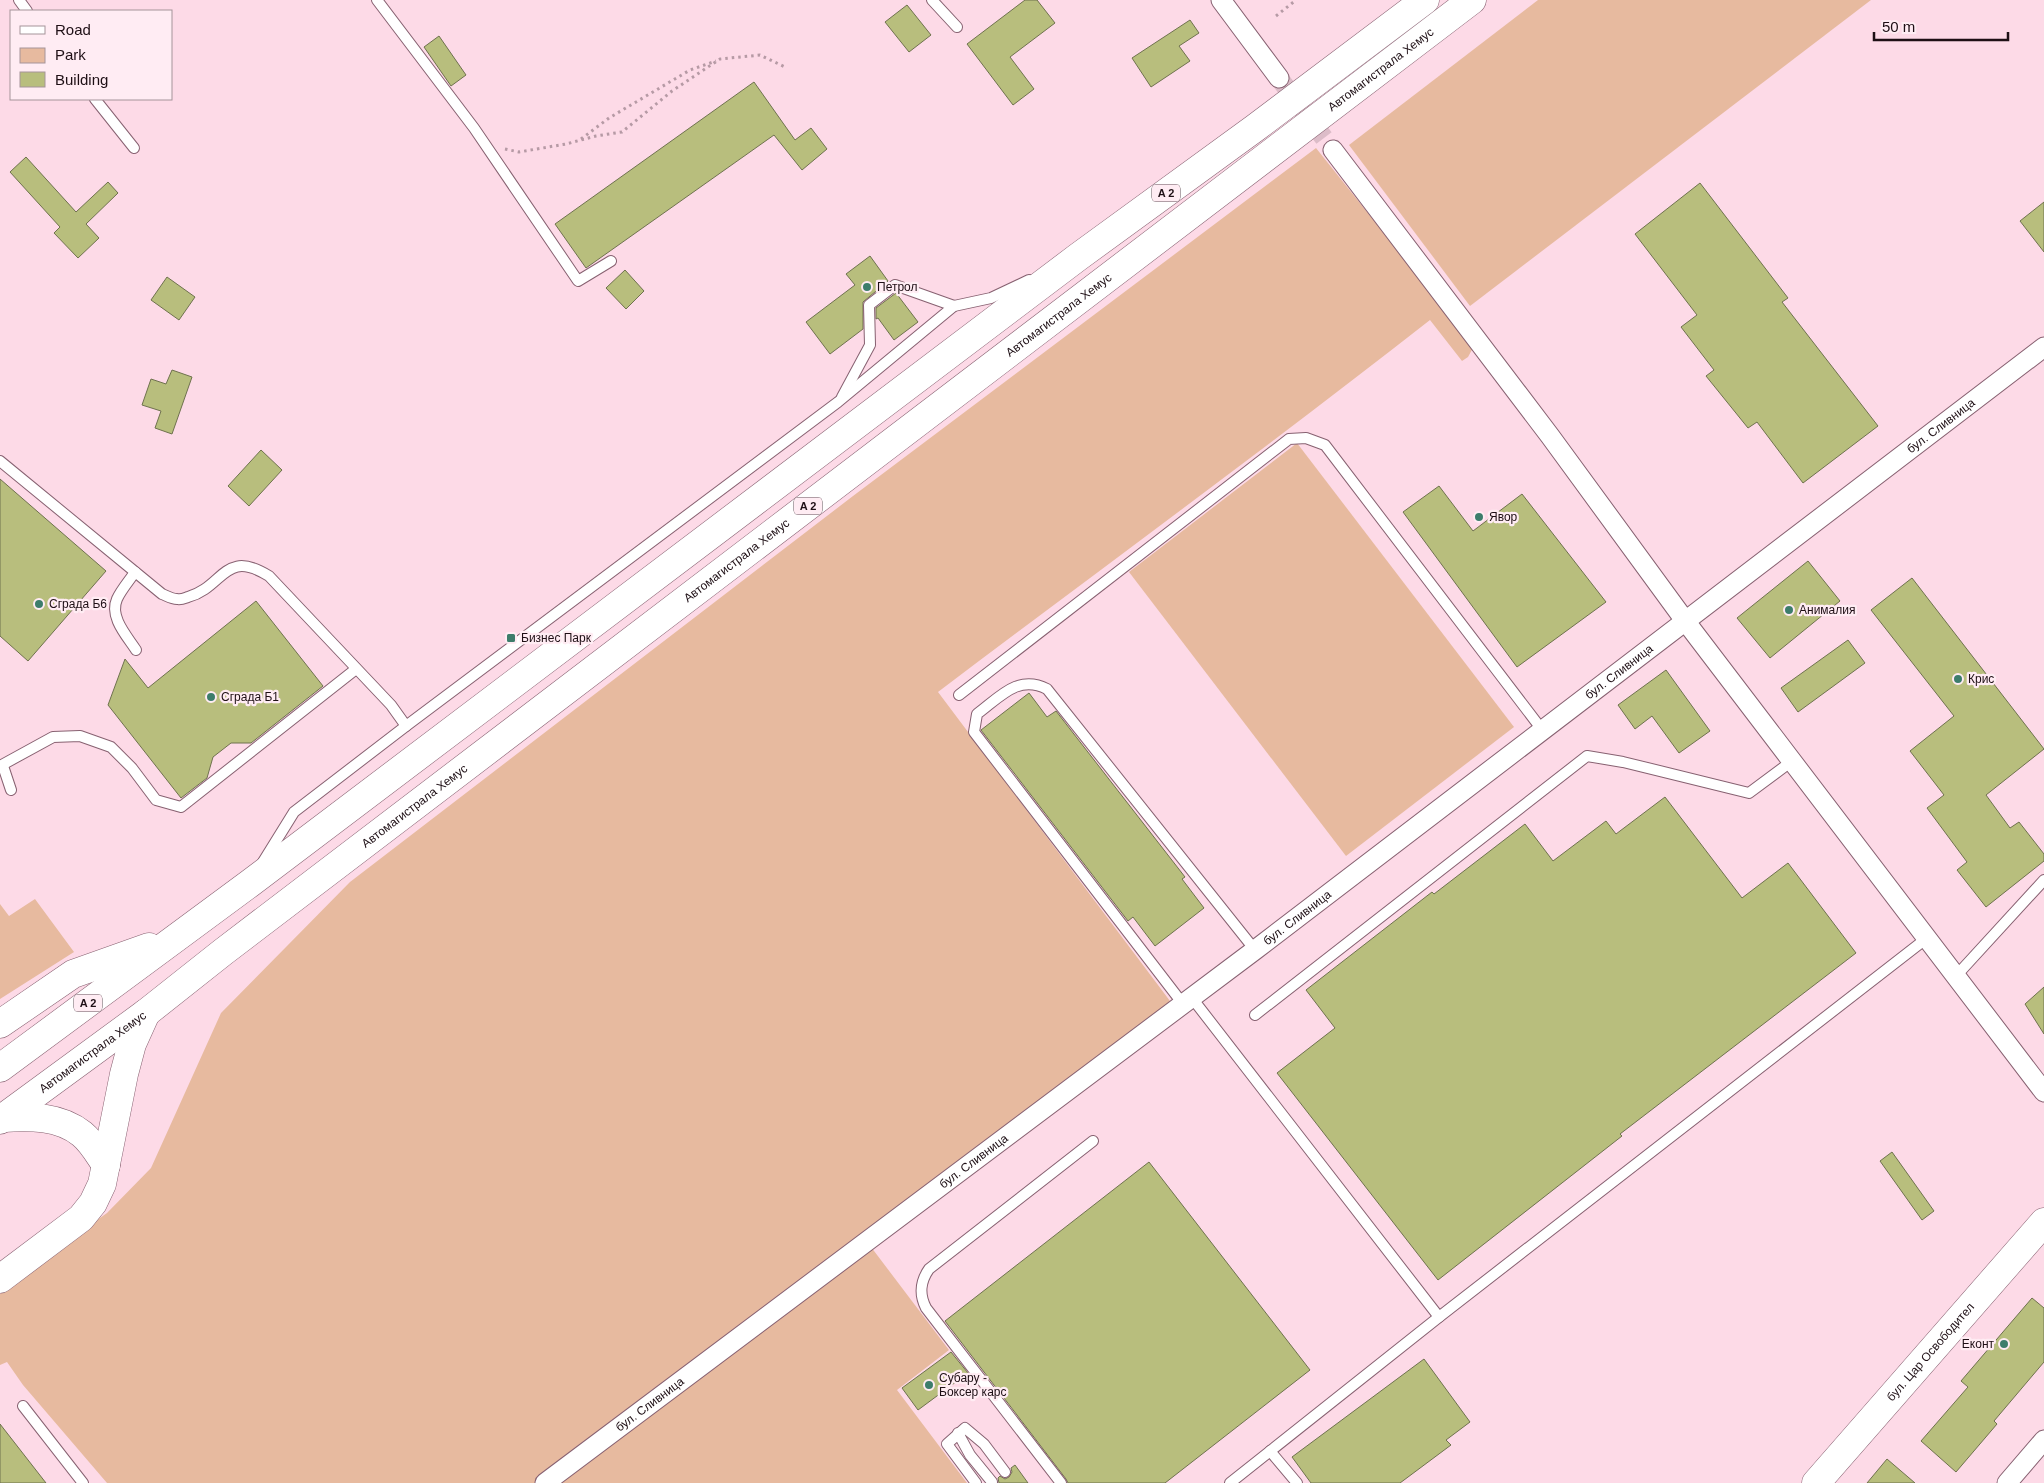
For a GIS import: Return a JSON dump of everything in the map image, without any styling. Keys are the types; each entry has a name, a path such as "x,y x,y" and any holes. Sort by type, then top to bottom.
{"main road":[{"name":"A 2","path":"0,1068 249,884 1078,257 1255,128 1425,0"},
{"name":"Автомагистрала Хемус","path":"1,1119 146,1013 223,952 1472,0"},
{"path":"0,1024 73,974 176,938"},
{"path":"0,1279 81,1218 93,1203 102,1184 124,1074 132,1044 146,1013"},
{"path":"1,1119 30,1116 58,1121 82,1133 106,1165"},
{"name":"бул. Цар Освободител","path":"1816,1483 2044,1222"}],"street":[{"path":"1221,0 1279,78"},
{"path":"1333,150 1550,436 1686,622 2044,1092"},
{"name":"бул. Сливница","path":"546,1483 1188,1001 2044,347"},
{"path":"2007,1483 2044,1440"}],"lane":[{"path":"377,0 474,128 578,282 611,261"},
{"path":"932,0 957,28"},
{"path":"96,100 134,148"},
{"path":"249,884 294,812 838,402 954,306 991,298 1078,257"},
{"path":"838,402 870,345 869,305 896,285 954,306"},
{"path":"959,695 1289,439 1306,438 1325,445 1543,731"},
{"path":"0,461 162,594 178,600 197,594 231,568 244,565 256,567 269,576 390,705 406,726"},
{"path":"135,572 116,600 115,612 121,628 136,650"},
{"path":"11,790 1,766 53,737 80,736 111,747 132,768 156,800 181,807 356,669"},
{"path":"1255,950 1047,688 1037,683 1018,684 977,714 974,732 1439,1318"},
{"path":"1255,1015 1587,756 1623,762 1748,793 1792,760"},
{"path":"1956,976 2044,880"},
{"path":"1230,1483 1927,938"},
{"path":"1061,1483 926,1308 921,1299 921,1289 923,1279 929,1269 1093,1141"},
{"path":"23,1406 83,1483"},
{"path":"976,1483 947,1444 965,1428 984,1444 1005,1472"},
{"path":"958,1433 970,1455 992,1482"},
{"path":"1270,1450 1298,1483"}],"path":[{"path":"1276,16 1296,0"},
{"path":"579,140 609,118 690,70 720,59 760,55 785,67"},
{"path":"474,128 497,147 519,152 622,132 672,91 720,59"}],"green space":[{"path":"1538,0 1871,0 1470,306 1349,145"},
{"path":"1316,148 1474,346 1468,357 1462,361 1430,320 938,692 1173,1005 868,1243 949,1350 897,1390 967,1483 107,1483 23,1385 7,1362 0,1365 0,1294 53,1251 107,1213 151,1168 221,1013 350,882 853,496"},
{"path":"1297,443 1514,727 1346,856 1129,572"},
{"path":"35,899 74,952 0,999 0,904 9,916"}],"building":[{"path":"1025,0 1037,0 1055,23 1010,57 1034,89 1013,105 967,44"},
{"path":"907,5 931,35 909,52 885,22"},
{"path":"1190,20 1199,33 1179,46 1190,61 1151,87 1132,58"},
{"path":"439,36 466,75 451,86 424,47"},
{"path":"754,82 795,140 811,128 827,149 802,170 774,135 586,268 555,224"},
{"path":"26,157 76,212 108,182 118,193 86,224 99,238 78,258 54,233 60,227 10,172"},
{"path":"1700,183 1788,298 1782,302 1878,426 1803,483 1757,422 1748,428 1706,376 1714,370 1681,327 1697,315 1635,234"},
{"path":"2044,202 2044,252 2020,221"},
{"path":"870,256 888,281 863,302 863,329 830,354 806,322 855,285 846,274"},
{"path":"625,270 644,291 626,309 606,288"},
{"path":"167,277 195,297 179,320 151,300"},
{"path":"896,293 918,322 894,340 878,318 876,319 876,308"},
{"path":"172,370 192,377 172,434 155,428 161,411 142,405 151,379 166,384"},
{"path":"261,450 282,470 249,506 228,486"},
{"name":"Сграда Б6","path":"0,479 106,571 28,661 0,636"},
{"path":"1439,486 1473,531 1522,494 1606,602 1517,667 1403,512"},
{"name":"Анималия","path":"1808,561 1840,601 1770,658 1737,618"},
{"path":"1912,578 2044,749 1986,795 2010,828 2019,822 2044,854 2044,861 1986,907 1957,870 1967,862 1927,808 1944,795 1910,751 1954,716 1871,610"},
{"name":"Сграда Б1","path":"256,601 323,686 251,743 231,743 213,757 207,778 181,798 108,705 125,659 148,688"},
{"path":"1848,640 1865,663 1798,712 1781,688"},
{"path":"1666,670 1710,731 1679,753 1652,716 1635,729 1618,705"},
{"path":"1029,693 1047,717 1056,711 1185,877 1182,879 1204,908 1155,946 1133,917 1128,921 981,730"},
{"path":"1665,797 1742,898 1788,863 1856,953 1620,1134 1622,1136 1438,1280 1277,1073 1335,1028 1306,990 1432,892 1434,894 1525,824 1553,861 1606,821 1616,834"},
{"path":"2044,987 2044,1034 2025,1004"},
{"path":"1892,1152 1934,1211 1922,1220 1880,1161"},
{"path":"1149,1162 1310,1370 1165,1483 1068,1483 945,1321"},
{"path":"2032,1298 2044,1308 2044,1362 1994,1421 1997,1424 1956,1472 1921,1441 1968,1387 1961,1381"},
{"name":"Субару - Боксер карс","path":"951,1352 968,1373 918,1410 902,1388"},
{"path":"1424,1359 1470,1422 1446,1440 1451,1445 1400,1483 1311,1483 1292,1457"},
{"path":"0,1424 46,1483 0,1483"},
{"path":"1887,1459 1915,1483 1867,1483"},
{"path":"1015,1465 1028,1483 999,1483 998,1478 1000,1476 1005,1479 1009,1477 1012,1472 1011,1468"}],"tunnel":[{"path":"1279,78 1333,150"}],"place":[{"name":"Петрол","path":"867,287"},
{"name":"Явор","path":"1479,517"},
{"name":"Сграда Б6","path":"39,604"},
{"name":"Анималия","path":"1789,610"},
{"name":"Бизнес Парк","path":"511,638"},
{"name":"Крис","path":"1958,679"},
{"name":"Сграда Б1","path":"211,697"},
{"name":"Еконт","path":"2004,1344"},
{"name":"Субару - Боксер карс","path":"929,1385"}]}
